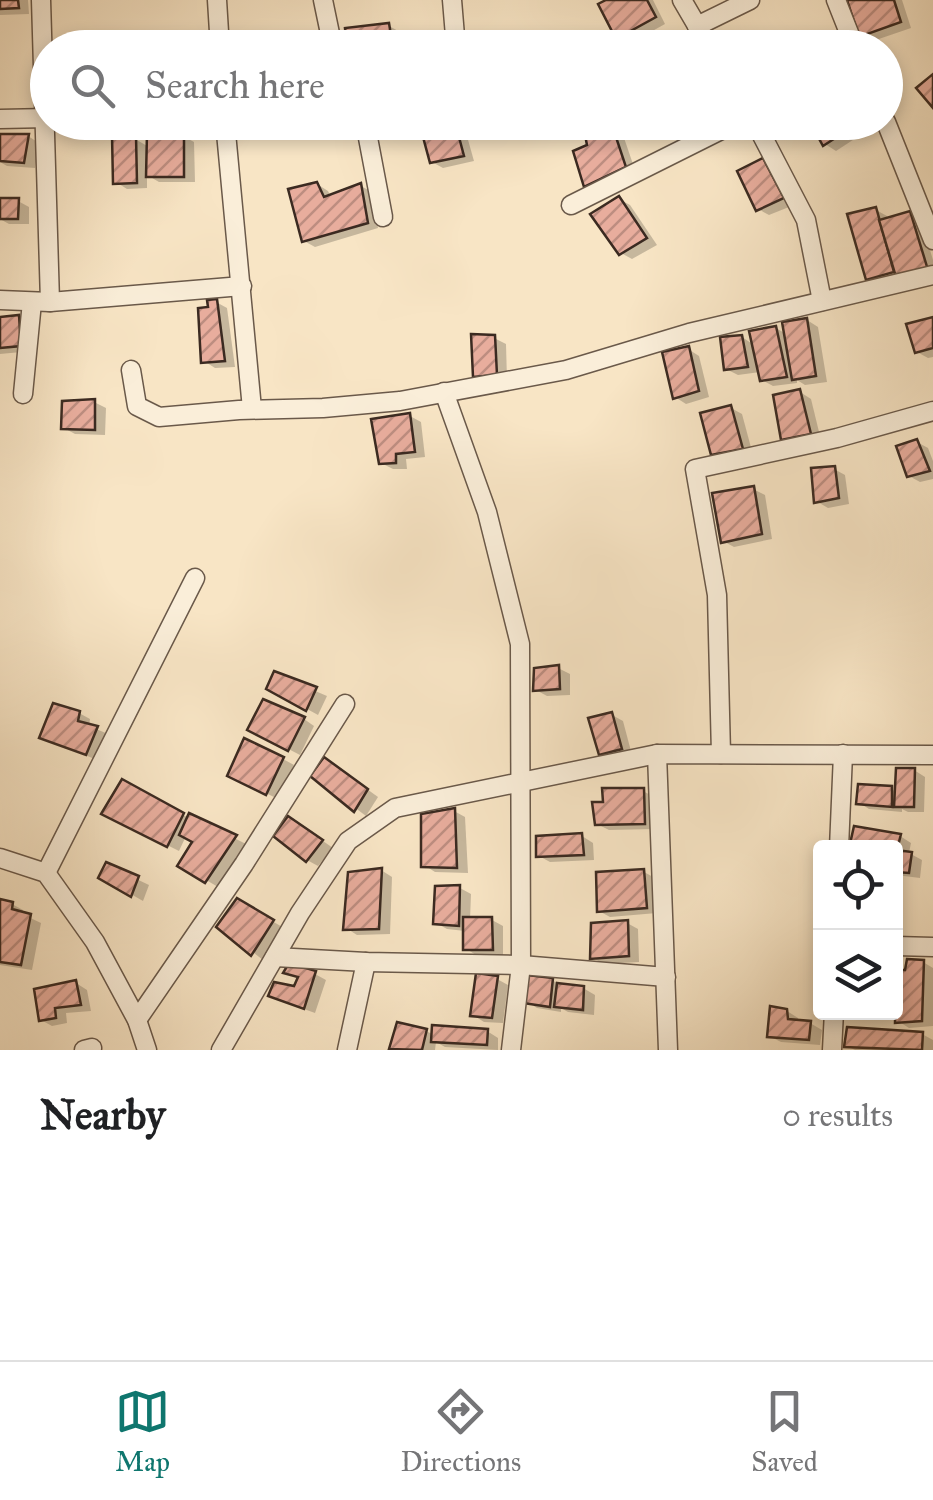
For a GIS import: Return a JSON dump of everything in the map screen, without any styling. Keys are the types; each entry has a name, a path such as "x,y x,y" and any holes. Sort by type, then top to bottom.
{"street":[{"path":"41,0 42,30"},
{"path":"217,0 219,30"},
{"path":"322,0 329,30"},
{"path":"452,0 454,30"},
{"path":"682,0 699,30"},
{"path":"697,26 750,0"},
{"path":"836,0 848,30"},
{"path":"0,118 30,118"},
{"path":"23,394 41,302 45,140"},
{"path":"227,140 252,409"},
{"path":"368,140 383,217"},
{"path":"570,204 700,140"},
{"path":"764,140 806,220 822,301"},
{"path":"893,140 933,240"},
{"path":"131,370 137,406 159,417 400,402 566,370 690,334 933,275"},
{"path":"0,300 41,302 242,286"},
{"path":"444,392 487,512 520,644 522,965 511,1050"},
{"path":"721,754 717,595 695,470 837,438 933,411"},
{"path":"46,872 194,578"},
{"path":"137,1020 244,864 345,704"},
{"path":"657,754 668,1050"},
{"path":"220,1050 300,913 348,841 395,808 657,754 933,755"},
{"path":"840,840 843,754"},
{"path":"0,858 46,872 95,942 137,1020 147,1050"},
{"path":"903,946 933,947"},
{"path":"275,957 522,965 666,978"},
{"path":"347,1050 366,962"},
{"path":"832,1050 834,1020"}],"building":[{"path":"0,0 18,0 19,8 0,9"},
{"path":"606,0 647,0 656,17 632,30 611,30 598,4"},
{"path":"847,0 894,0 901,22 879,30 857,30"},
{"path":"389,23 390,30 345,30"},
{"path":"933,74 933,108 916,88"},
{"path":"0,134 29,134 24,163 0,161"},
{"path":"112,140 136,140 137,183 113,184"},
{"path":"147,140 184,140 184,177 146,177"},
{"path":"424,140 460,140 464,156 430,163"},
{"path":"586,140 617,140 626,167 584,187 573,151 587,145"},
{"path":"763,158 784,198 756,211 737,171"},
{"path":"317,182 324,197 361,183 368,223 302,242 288,189"},
{"path":"619,196 647,238 619,255 590,214"},
{"path":"0,198 19,198 18,219 0,219"},
{"path":"876,207 894,272 866,280 847,214"},
{"path":"910,211 928,270 896,277 879,220"},
{"path":"217,299 225,361 201,363 198,308 208,307 207,300"},
{"path":"19,315 21,346 0,348 0,317"},
{"path":"933,317 933,348 915,353 906,324"},
{"path":"807,318 816,376 792,380 782,322"},
{"path":"776,326 787,377 760,381 749,331"},
{"path":"471,334 495,335 497,375 473,377"},
{"path":"742,335 748,367 724,370 720,337"},
{"path":"689,346 699,391 673,399 662,352"},
{"path":"800,389 811,434 781,440 773,395"},
{"path":"95,399 95,430 61,429 62,401"},
{"path":"731,405 743,449 711,455 700,413"},
{"path":"410,413 415,452 396,454 396,463 379,464 371,419"},
{"path":"917,439 930,471 907,477 896,446"},
{"path":"835,466 839,498 814,503 811,468"},
{"path":"754,486 762,534 721,543 712,493"},
{"path":"559,665 560,689 533,691 534,668"},
{"path":"274,671 317,687 306,711 266,689"},
{"path":"263,699 305,717 288,751 247,730"},
{"path":"53,703 80,711 78,721 98,726 86,755 39,738"},
{"path":"612,712 622,749 599,755 588,718"},
{"path":"244,738 284,757 266,795 227,776"},
{"path":"324,757 368,789 354,812 310,776"},
{"path":"896,768 915,768 914,807 894,807"},
{"path":"122,779 184,813 167,847 101,814"},
{"path":"858,784 892,786 892,807 856,804"},
{"path":"602,788 644,788 645,824 595,825 592,802 603,802"},
{"path":"455,808 457,868 421,867 421,814"},
{"path":"189,813 237,835 205,883 177,866 192,842 179,835"},
{"path":"288,816 323,840 306,862 273,836"},
{"path":"854,826 901,834 900,840 851,840"},
{"path":"582,833 584,855 536,857 536,836"},
{"path":"903,851 912,852 909,873 903,873"},
{"path":"106,862 139,876 131,897 98,878"},
{"path":"382,868 379,929 343,930 348,872"},
{"path":"644,869 647,908 597,912 596,872"},
{"path":"460,885 459,926 433,924 435,886"},
{"path":"237,898 274,920 251,956 216,927"},
{"path":"0,899 13,902 12,909 31,914 21,965 0,962"},
{"path":"463,917 492,917 493,950 463,950"},
{"path":"628,920 629,956 590,959 591,923"},
{"path":"907,959 924,960 922,1021 895,1023 903,1020"},
{"path":"289,963 316,971 304,1009 268,996 274,982 294,986 298,977 283,973"},
{"path":"476,973 498,976 492,1018 470,1016"},
{"path":"527,975 553,978 550,1007 523,1003"},
{"path":"76,980 81,1005 55,1008 56,1018 39,1021 34,989"},
{"path":"557,983 584,986 583,1010 554,1007"},
{"path":"770,1006 787,1009 788,1019 811,1021 809,1040 767,1037"},
{"path":"397,1022 427,1029 422,1050 389,1049"},
{"path":"432,1025 488,1029 487,1045 431,1042"},
{"path":"847,1027 923,1032 922,1050 844,1047"}]}
